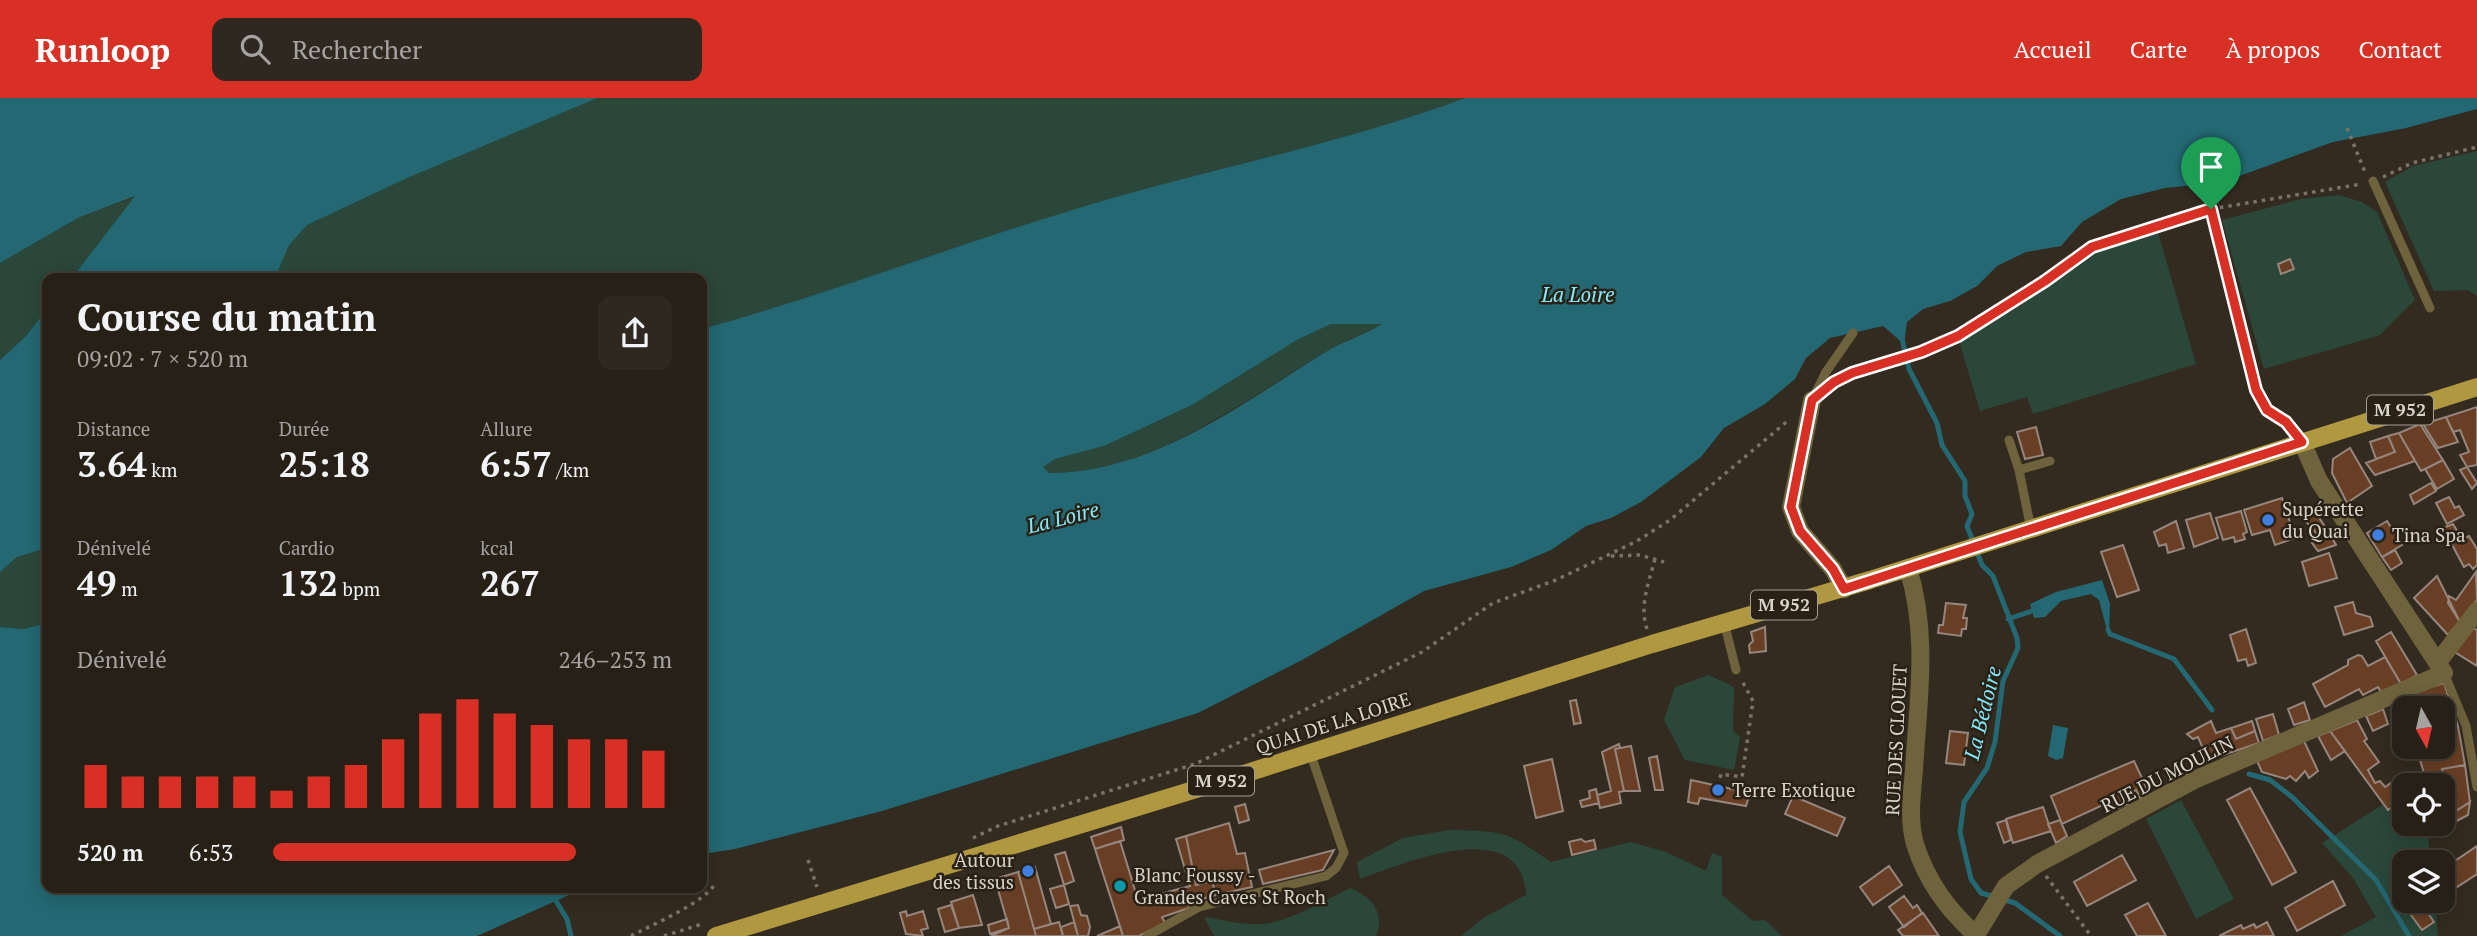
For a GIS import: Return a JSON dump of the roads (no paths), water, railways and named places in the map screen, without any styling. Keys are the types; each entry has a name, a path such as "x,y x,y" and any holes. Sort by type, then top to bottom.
{"main road":[{"name":"M 952","path":"1844,589 2477,387"},
{"name":"QUAI DE LA LOIRE","path":"716,936 1724,622 1844,589"}],"street":[{"path":"1812,400 1791,507 1800,531 1833,569 1844,589"},
{"path":"2302,442 2319,481 2376,574 2441,668 2477,611"},
{"name":"RUE DES CLOUET","path":"1908,568 1919,606 1921,647 1911,814 1915,843 1930,881 1951,913 1976,935"},
{"name":"RUE DU MOULIN","path":"1976,935 2006,886 2037,864 2194,780 2441,668"}],"lane":[{"path":"2372,181 2430,307"},
{"path":"1812,400 1826,372 1853,333"},
{"path":"2009,440 2019,470 2031,529"},
{"path":"2019,470 2050,461"},
{"path":"1724,622 1736,670"},
{"path":"2441,668 2466,726 2477,788"},
{"path":"1147,936 1199,907 1326,876 1336,869 1344,853 1310,752"}],"water":[{"path":"0,98 597,98 407,178 307,225 289,245 277,273 76,273 135,196 78,218 0,263"},
{"name":"La Loire","path":"1465,98 2477,98 2477,109 2406,128 2333,142 2223,182 2165,188 2121,199 2082,222 2061,246 2026,252 1997,266 1977,286 1950,301 1923,309 1907,322 1904,344 1883,326 1830,338 1806,358 1795,379 1765,404 1724,428 1701,457 1641,502 1611,518 1586,526 1551,550 1511,567 1424,591 1302,660 1198,713 882,811 735,849 707,853 707,328 797,301 1079,208 1370,130","holes":["1331,324 1382,324 1331,349 1228,413 1159,448 1124,461 1087,470 1049,473 1043,467 1055,459 1104,446 1192,405 1297,340"]},
{"path":"42,315 42,550 17,557 0,572 0,360 26,336"},
{"path":"2102,580 2110,604 2109,638 2099,600 2091,594 2061,601 2045,617 2034,618 2030,604 2056,592"},
{"path":"42,624 42,893 574,893 477,936 0,936 0,627 23,629"},
{"path":"2053,725 2068,728 2063,758 2056,760 2048,756"}],"waterway":[{"name":"La Bédoire","path":"1902,339 1909,369 1937,423 1942,445 1965,481 1965,496 1972,514 1967,526 1982,565 1993,576 2017,638 2018,648 2003,681 1995,742 1987,768 1964,802 1960,832 1971,879 1981,893 2015,903 2060,936"},
{"path":"2008,619 2038,609"},
{"path":"2108,630 2110,634 2174,659 2212,710"},
{"path":"2249,774 2270,780 2292,797 2376,880 2409,936"},
{"path":"557,893 556,901 567,919 571,936"}],"place":[{"name":"Supérette du Quai","path":"2268,520"},
{"name":"Tina Spa","path":"2378,535"},
{"name":"Terre Exotique","path":"1718,790"},
{"name":"Autour des tissus","path":"1028,871"},
{"name":"Blanc Foussy - Grandes Caves St Roch","path":"1120,886"}]}
